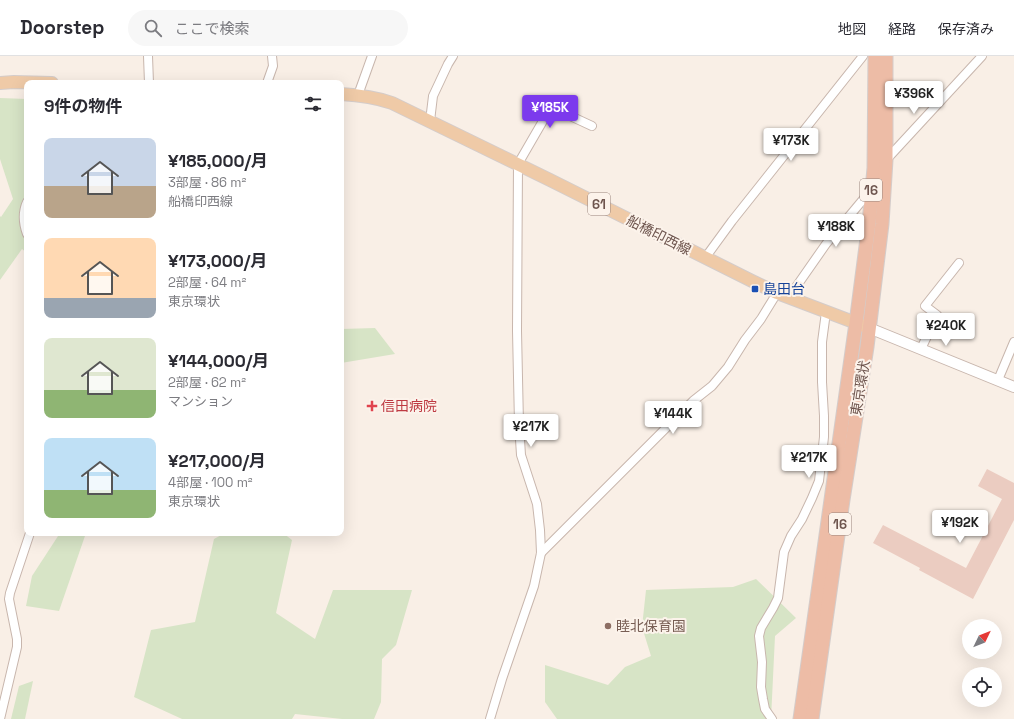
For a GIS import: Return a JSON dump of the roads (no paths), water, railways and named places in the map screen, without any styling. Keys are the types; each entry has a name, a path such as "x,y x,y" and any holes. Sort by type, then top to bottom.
{"highway":[{"name":"東京環状","path":"800,719 869,223 874,168 874,56"},
{"name":"東京環状","path":"812,719 869,328 882,224 886,160 886,56"}],"main road":[{"path":"0,83 24,82"},
{"name":"船橋印西線","path":"344,94 358,94 392,103 777,293 869,328"}],"street":[{"path":"148,56 149,80"},
{"path":"268,80 273,66 272,56"},
{"path":"358,94 372,56"},
{"path":"430,121 433,96 453,56"},
{"path":"705,258 732,221 863,56"},
{"path":"789,297 826,244 871,190 886,160 982,56"},
{"path":"490,719 534,586 541,553 537,504 521,455 519,424 517,332 518,164 551,107 592,126"},
{"path":"24,211 24,225"},
{"path":"922,349 937,315 925,306 959,263"},
{"path":"541,553 676,418 712,386 728,367 777,293"},
{"path":"772,719 765,709 761,687 762,662 759,636 761,628 778,598 784,552 802,519 819,481 824,437 822,342 826,312"},
{"path":"869,328 1014,387"},
{"path":"998,380 1014,342"},
{"path":"0,719 17,639 9,599 12,585 29,536"}],"place":[{"name":"島田台","path":"755,289"},
{"name":"信田病院","path":"372,406"},
{"name":"睦北保育園","path":"608,626"}]}
